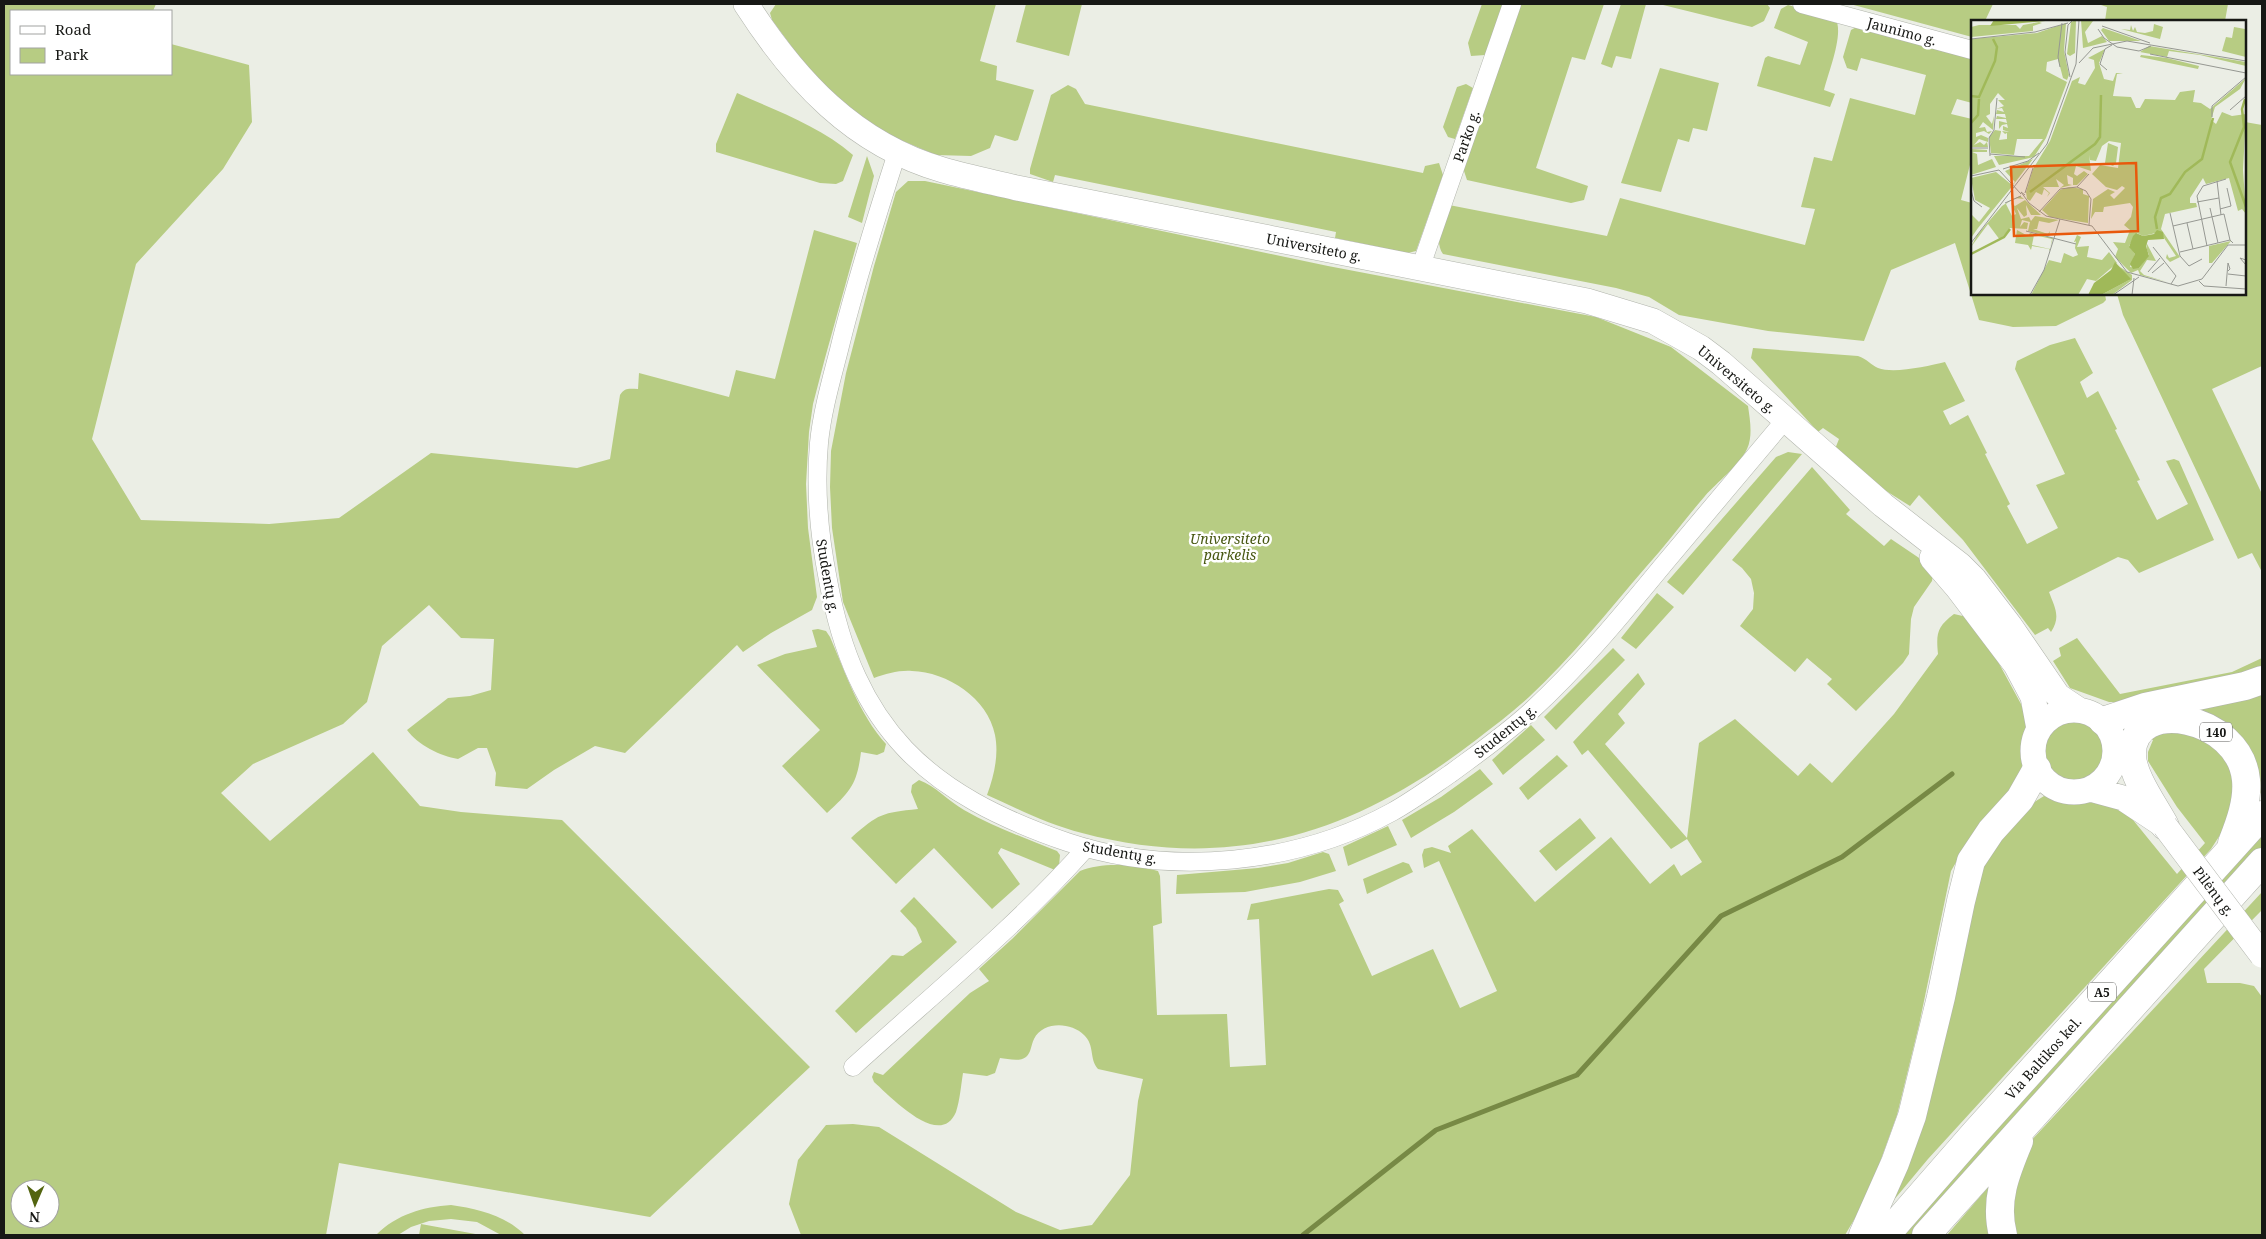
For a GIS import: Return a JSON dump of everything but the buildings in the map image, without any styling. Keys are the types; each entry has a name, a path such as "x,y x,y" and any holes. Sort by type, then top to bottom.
{"highway":[{"path":"2103,721 2145,708 2245,686 2262,680"},
{"name":"140","path":"2165,826 2134,766 2133,744 2137,734 2149,724 2169,719 2195,722 2219,733 2236,750 2246,779 2246,798 2240,823 2229,852"},
{"path":"1863,1235 1896,1163 1912,1116 1942,998 1971,861 1991,831 2020,799 2037,769"},
{"name":"Via Baltikos kel.","path":"1886,1235 1968,1140 2262,815"},
{"name":"A5","path":"1926,1235 2262,862"},
{"path":"2003,1235 2000,1222 2000,1193 2006,1172 2027,1121"}],"main road":[{"name":"Universiteto g.","path":"746,4 791,67 815,94 866,136 896,153 941,170 986,181 1420,269 1588,301 1653,322 1677,334 1707,353 1882,505 1944,550 1974,579 2058,696 2079,710"},
{"name":"Universiteto g.","path":"1882,505 1948,575 2016,665 2033,698 2039,729"},
{"path":"2068,710 2092,713 2103,721 2111,732 2115,744 2115,758 2111,771 2102,782 2090,789 2078,792 2066,791 2049,783 2037,769 2033,749 2039,729 2056,713 2068,710"},
{"name":"Pilėnų g.","path":"2115,758 2121,772 2165,826 2262,956"},
{"name":"Pilėnų g.","path":"2090,789 2123,798 2165,826"}],"street":[{"name":"Parko g.","path":"1420,269 1512,4"},
{"name":"Jaunimo g.","path":"1802,4 1971,50"},
{"name":"Studentų g.","path":"896,153 869,238 843,331 828,392 819,442 817,490 821,542 834,613 859,684 868,702 892,737 920,764 938,779 984,806 1032,830 1086,848 1125,856 1168,860 1206,860 1266,855 1292,850 1332,838 1392,812 1486,748 1544,698 1606,633 1785,420"},
{"path":"853,1066 1027,909 1086,848"}],"green space":[{"path":"4,4 156,4 153,10 10,10 10,75 172,75 172,44 249,65 252,122 223,169 136,264 92,439 141,520 269,524 339,518 431,453 577,468 610,459 620,395 626,390 638,389 639,373 729,397 736,370 775,379 814,230 857,243 813,404 809,432 806,484 808,528 817,597 812,610 771,633 743,652 737,645 625,753 595,746 554,770 527,789 495,786 496,773 487,748 478,748 458,759 451,758 423,745 407,730 448,698 470,696 491,690 494,639 461,638 429,605 382,646 367,702 343,724 253,764 221,793 270,841 373,752 420,806 461,812 562,820 810,1067 650,1217 339,1163 326,1235 4,1235"},
{"path":"776,4 996,4 980,61 997,66 996,80 1034,90 1018,140 1015,141 995,135 990,148 971,156 936,155 877,130 815,78 772,20 770,13"},
{"path":"1026,4 1082,4 1069,56 1016,42"},
{"path":"1482,4 1504,4 1485,55 1471,56 1468,43"},
{"path":"1521,4 1604,4 1585,60 1572,57 1536,168 1588,186 1584,200 1571,203 1467,180 1463,168"},
{"path":"1621,4 1646,4 1631,59 1616,56 1612,68 1601,64"},
{"path":"1659,4 1767,4 1770,8 1764,21 1752,27"},
{"path":"1850,4 1993,4 1985,20 1971,20 1971,37"},
{"path":"2098,4 2228,4 2225,20 2105,20 2107,7"},
{"path":"1788,5 1835,18 1838,24 1837,42 1824,90 1835,94 1830,107 1757,86 1765,58 1768,56 1800,65 1808,42 1774,28 1781,9"},
{"path":"1860,25 1971,55 1971,103 1957,99 1951,114 1971,119 1971,161 1961,200 1971,203 1971,294 1955,243 1891,270 1864,341 1768,331 1679,315 1649,297 1616,288 1443,254 1440,248 1439,236 1449,205 1607,236 1620,198 1805,245 1815,209 1801,207 1814,157 1832,161 1850,98 1915,115 1926,75 1861,58 1857,71 1847,68 1843,57 1851,30"},
{"path":"1660,68 1719,83 1707,131 1693,128 1689,142 1678,139 1661,192 1621,183"},
{"path":"1466,84 1473,88 1455,139 1448,137 1443,127 1457,87"},
{"path":"1068,85 1076,89 1085,104 1423,173 1425,166 1439,163 1443,175 1416,251 1408,253 1335,238 1336,232 1055,175 1053,182 1030,174 1030,169 1051,95"},
{"path":"737,93 812,127 853,155 843,181 836,184 820,183 716,152 716,144"},
{"path":"2246,122 2262,125 2262,366 2212,389 2262,494 2262,572 2252,553 2238,559 2123,315 2117,295 2246,295"},
{"path":"867,156 874,176 862,223 848,217"},
{"name":"Universiteto parkelis","path":"908,181 925,181 1328,266 1596,317 1671,347 1748,406 1749,444 1739,462 1705,496 1589,634 1545,682 1517,708 1476,740 1431,772 1385,799 1338,821 1290,836 1241,846 1190,848 1137,844 1070,830 987,795 994,773 996,743 991,722 984,710 964,690 939,676 907,671 874,678 843,602 832,528 831,451 846,373 874,266 896,192"},
{"path":"1971,295 2105,295 2106,300 2103,303 2056,326 2013,327 1979,320"},
{"path":"2075,338 2093,373 2080,382 2087,398 2098,391 2140,480 2137,481 2157,520 2188,504 2166,461 2174,459 2179,461 2214,540 2139,573 2128,560 2118,557 2049,592 2056,612 2056,622 2051,632 2048,628 2035,635 1963,540 1919,495 1910,506 1875,484 1835,449 1839,439 1823,428 1818,432 1751,358 1753,348 1858,356 1885,370 1911,369 1945,362 1965,401 1943,411 1950,425 1968,415 2010,504 2007,506 2027,544 2058,528 2036,485 2065,474 2015,369 2017,361 2050,345"},
{"path":"1788,452 1802,454 1683,595 1667,582 1776,457"},
{"path":"1812,467 1850,510 1846,514 1884,546 1891,539 1928,564 1933,574 1932,581 1914,607 1911,619 1909,654 1903,663 1856,711 1827,684 1832,679 1807,658 1795,672 1740,626 1753,609 1754,593 1751,579 1732,560"},
{"path":"1657,593 1674,607 1636,649 1621,638"},
{"path":"1954,614 1967,617 1996,658 2021,704 2028,722 2023,778 1970,838 1951,871 1919,1025 1897,1115 1867,1198 1845,1235 801,1235 789,1204 798,1160 826,1125 853,1124 879,1127 1016,1212 1060,1230 1092,1225 1130,1175 1138,1101 1143,1079 1098,1069 1095,1065 1090,1043 1084,1035 1065,1026 1050,1026 1038,1033 1029,1053 1023,1059 1000,1058 995,1073 987,1076 963,1073 956,1112 949,1122 939,1125 927,1123 903,1108 874,1082 872,1077 874,1072 883,1075 970,993 989,981 979,969 1080,871 1098,866 1118,865 1158,871 1160,876 1162,923 1153,926 1157,1015 1227,1014 1230,1067 1266,1065 1259,919 1247,920 1251,904 1329,889 1338,890 1344,901 1339,904 1372,976 1433,949 1460,1008 1497,991 1439,861 1424,868 1422,855 1424,849 1432,847 1451,853 1448,846 1472,829 1535,902 1611,837 1650,884 1674,864 1681,876 1702,862 1687,839 1671,849 1588,750 1582,755 1573,742 1638,673 1645,684 1618,714 1625,723 1605,744 1687,838 1699,743 1735,719 1798,776 1810,763 1832,783 1894,714 1938,654 1937,641 1939,631 1944,623"},
{"path":"812,630 826,631 830,637 861,707 876,732 886,744 884,752 877,755 861,752 852,786 827,813 782,766 820,730 757,665 785,654 817,647"},
{"path":"2077,638 2120,694 2232,672 2262,658 2262,671 2124,702 2109,702 2070,688 2053,661 2061,656 2059,648"},
{"path":"1613,648 1625,660 1556,730 1544,717"},
{"path":"2262,692 2262,791 2256,799 2183,707"},
{"path":"2068,722 2080,722 2095,730 2103,745 2103,757 2095,772 2080,780 2068,780 2053,772 2045,757 2045,745 2053,730"},
{"path":"1531,725 1545,740 1503,775 1492,760"},
{"path":"2158,729 2210,736 2236,775 2229,821 2211,849 1928,1159 1888,1207 1981,864 2031,804 2044,796 2076,801 2113,802 2129,815 2177,874 2205,843 2177,807 2148,761 2148,752 2153,740 2147,735"},
{"path":"1557,755 1568,766 1528,800 1519,788"},
{"path":"1480,769 1493,784 1454,812 1411,838 1402,820 1441,797"},
{"path":"919,780 975,816 1057,851 1060,855 1059,866 1055,870 1001,848 998,853 1020,884 992,909 934,848 896,884 851,838 868,823 888,813 918,809 911,792 912,785"},
{"path":"1580,818 1596,838 1556,871 1539,851"},
{"path":"1388,826 1397,845 1348,866 1343,847"},
{"path":"2262,833 2262,847 1914,1235 1903,1235 2009,1113"},
{"path":"1323,852 1329,854 1336,871 1300,882 1245,892 1176,894 1177,875 1258,868 1288,863"},
{"path":"1403,862 1409,864 1413,872 1367,894 1363,879"},
{"path":"2262,892 2262,910 2204,969 2207,983 2240,983 2254,986 2262,997 2262,1235 1947,1235 1990,1185"},
{"path":"914,897 957,942 856,1033 835,1011 892,955 903,956 922,942 916,928 900,911"},
{"path":"451,1205 491,1214 509,1222 525,1235 501,1235 477,1222 451,1219 429,1221 411,1227 398,1235 376,1235 393,1222 411,1213"},
{"path":"421,1224 481,1235 419,1235"}],"waterway":[{"path":"1303,1235 1436,1130 1577,1075 1721,916 1842,857 1952,774"}]}
